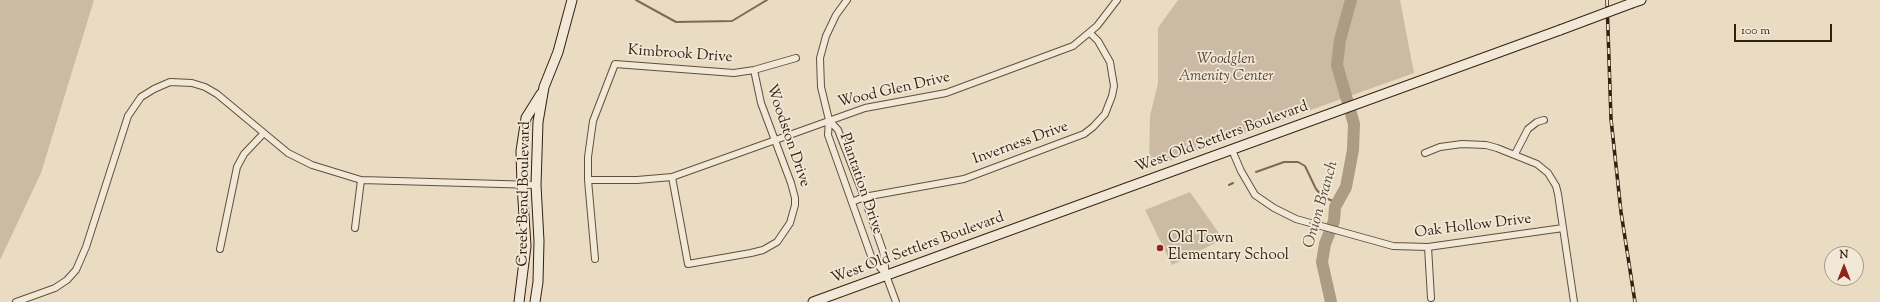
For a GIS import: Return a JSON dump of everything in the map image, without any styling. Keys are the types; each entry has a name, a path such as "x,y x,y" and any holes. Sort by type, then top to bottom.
{"main road":[{"name":"Creek Bend Boulevard","path":"519,302 526,246 521,151 526,118 544,87 558,52 572,0"},
{"name":"West Old Settlers Boulevard","path":"813,302 1636,2"},
{"name":"Creek Bend Boulevard","path":"535,302 538,282 539,241 536,185 538,122 544,87"}],"street":[{"name":"Plantation Drive","path":"847,0 830,25 820,58 820,87 829,120 828,134 871,256 886,275"},
{"name":"Wood Glen Drive","path":"588,180 637,180 672,177 865,108 946,93 1073,46 1090,34 1117,0"},
{"name":"Inverness Drive","path":"852,202 864,197 964,179 1084,134 1105,114 1114,86 1110,62 1098,41 1090,34"},
{"name":"Kimbrook Drive","path":"595,259 588,180 588,157 593,121 615,64 716,73 734,73 754,70 796,58"},
{"name":"Woodston Drive","path":"672,177 688,264 763,250 777,242 790,223 795,205 791,183 761,104 754,70"},
{"path":"16,302 55,288 67,280 76,270 86,247 125,123 135,105 148,92 170,82 192,83 205,87 217,94 263,134 288,153 312,165 361,180 536,185"},
{"name":"Plantation Drive","path":"829,120 838,130 864,197 883,251 886,275 896,302"},
{"path":"1515,154 1528,128 1537,122 1544,120"},
{"path":"220,249 237,167 244,154 263,134"},
{"path":"1425,153 1440,148 1474,143 1515,154 1540,166 1552,178 1558,194 1574,302"},
{"name":"Oak Hollow Drive","path":"1232,150 1241,171 1255,195 1274,208 1296,219 1393,246 1428,247 1563,228"},
{"path":"355,228 361,180"},
{"path":"1428,247 1431,298"}],"green space":[{"path":"0,0 94,0 41,173 0,260"},
{"name":"Woodglen Amenity Center","path":"1178,0 1400,0 1414,73 1149,168 1150,116 1158,83 1158,28"},
{"path":"1190,192 1223,239 1172,265 1145,210"}],"waterway":[{"path":"636,0 676,22 732,21 767,0"},
{"name":"Onion Branch","path":"1331,302 1322,262 1325,244 1334,221 1335,207 1346,187 1353,150 1354,124 1337,65 1340,40 1351,0"},
{"path":"1256,172 1284,162 1298,162 1305,166 1316,189 1323,197 1333,201 1335,207"},
{"path":"1229,185 1233,183"}],"railway":[{"path":"1607,0 1611,119 1621,212 1635,302"}],"place":[{"name":"Old Town Elementary School","path":"1160,248"}]}
